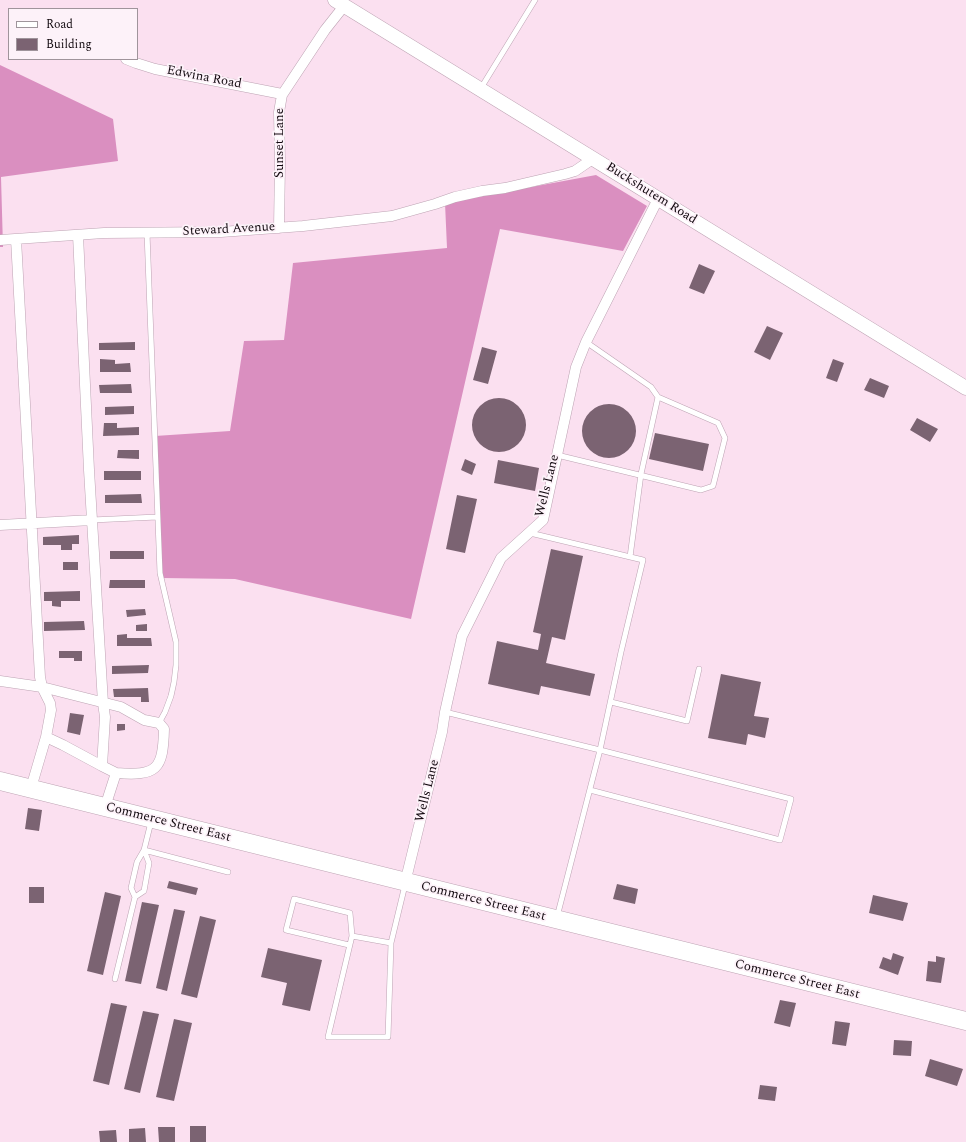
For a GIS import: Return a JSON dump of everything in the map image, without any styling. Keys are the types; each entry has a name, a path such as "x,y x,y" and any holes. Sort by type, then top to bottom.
{"highway":[{"name":"Commerce Street East","path":"0,781 966,1021"}],"main road":[{"name":"Buckshutem Road","path":"340,3 966,388"}],"street":[{"name":"Sunset Lane","path":"279,228 279,112 282,94 325,30 340,3"},
{"name":"Edwina Road","path":"128,60 156,68 282,94"},
{"name":"Steward Avenue","path":"0,240 104,233 221,232 279,228 392,216 455,197 505,188 565,174 575,170 594,158"},
{"name":"Wells Lane","path":"405,882 442,732 462,636 501,558 543,520 576,367 586,342 658,199"},
{"path":"78,235 92,520 105,717 102,766"},
{"path":"16,239 40,677 42,687 50,703 51,710 46,737 31,788"},
{"path":"0,525 92,520"},
{"path":"0,681 42,687 121,707 144,720 159,723 164,729 163,750 158,764 150,771 136,775 116,773 46,737"},
{"path":"105,807 116,773"}],"lane":[{"path":"481,89 535,0"},
{"path":"147,233 160,573 176,642 174,682 159,723"},
{"path":"557,455 641,474 701,490 713,486 725,438 718,423 658,397 651,387 586,342"},
{"path":"630,557 641,474 658,397"},
{"path":"92,520 157,517"},
{"path":"529,532 643,560 600,750 556,920"},
{"path":"611,702 687,722 699,669"},
{"path":"445,712 791,799 780,840 590,790"},
{"path":"135,897 130,888 137,862 144,850 151,819"},
{"path":"144,850 228,872"},
{"path":"115,979 135,897 144,891 149,863 144,850"},
{"path":"349,946 286,930 294,899 350,913 352,936 328,1037 388,1037 391,943 405,882"},
{"path":"352,936 391,943"}],"shaded area":[{"path":"0,65 113,119 118,161 1,177 3,247 0,247"},
{"path":"596,175 647,206 623,251 500,229 411,619 235,579 162,578 155,436 230,431 244,341 284,340 293,263 447,248 445,203"}],"building":[{"path":"699,264 715,271 704,294 689,288"},
{"path":"767,326 783,333 770,360 754,352"},
{"path":"135,342 135,350 99,350 99,343"},
{"path":"482,347 497,351 488,384 473,380"},
{"path":"100,359 115,360 115,364 130,363 131,372 100,372"},
{"path":"833,359 844,363 837,382 826,378"},
{"path":"870,378 889,386 884,398 864,390"},
{"path":"131,384 132,393 100,393 99,385"},
{"path":"499,398 509,400 518,406 524,415 526,425 524,435 518,444 509,450 499,452 489,450 480,444 474,435 472,425 474,415 480,406 489,400"},
{"path":"609,404 619,406 628,412 634,421 636,431 634,441 628,450 619,456 609,458 599,456 590,450 584,441 582,431 584,421 590,412 599,406"},
{"path":"134,406 134,414 105,415 105,407"},
{"path":"917,418 938,429 930,442 910,430"},
{"path":"104,423 117,423 117,428 139,427 139,435 103,436"},
{"path":"655,433 709,444 703,471 649,459"},
{"path":"118,450 139,450 139,459 117,458"},
{"path":"465,459 476,464 472,475 461,470"},
{"path":"498,460 539,468 535,491 494,483"},
{"path":"104,471 141,471 141,480 104,480"},
{"path":"141,494 142,503 105,503 105,495"},
{"path":"457,495 477,499 465,553 446,549"},
{"path":"79,535 79,544 72,544 72,550 61,550 61,545 43,545 43,537"},
{"path":"551,549 583,556 565,640 552,637 546,663 595,674 590,696 541,686 539,695 488,684 497,641 538,650 541,634 533,632"},
{"path":"110,551 144,551 144,559 110,559"},
{"path":"63,562 78,562 78,570 63,570"},
{"path":"110,580 145,580 145,588 109,588"},
{"path":"80,591 80,601 61,601 61,607 52,606 52,601 44,601 44,592"},
{"path":"145,609 146,615 127,617 126,610"},
{"path":"84,621 85,630 44,631 44,622"},
{"path":"147,624 147,631 136,631 136,625"},
{"path":"127,634 127,638 151,638 152,646 117,646 117,635"},
{"path":"59,651 82,651 82,661 74,661 74,658 59,658"},
{"path":"149,665 148,673 112,674 112,666"},
{"path":"721,674 761,682 754,716 769,718 765,738 748,734 746,745 708,738"},
{"path":"148,688 149,702 141,702 141,697 114,697 113,689"},
{"path":"70,713 84,715 80,735 67,732"},
{"path":"117,724 125,724 125,730 117,731"},
{"path":"28,808 42,810 39,831 25,829"},
{"path":"169,881 198,888 196,895 167,888"},
{"path":"617,884 638,889 635,904 613,899"},
{"path":"29,887 44,887 44,903 29,903"},
{"path":"105,892 121,896 103,975 87,971"},
{"path":"873,895 908,903 903,921 869,913"},
{"path":"142,902 159,905 141,984 125,981"},
{"path":"174,909 185,911 167,991 156,988"},
{"path":"200,916 216,920 197,998 181,994"},
{"path":"268,948 322,960 310,1011 282,1005 287,983 261,977"},
{"path":"893,953 904,957 898,975 879,968 883,957 891,960"},
{"path":"936,956 945,958 941,983 926,981 928,961 936,962"},
{"path":"780,1000 796,1003 790,1027 774,1023"},
{"path":"111,1003 127,1006 109,1085 93,1081"},
{"path":"143,1011 159,1014 140,1093 124,1089"},
{"path":"174,1019 192,1023 174,1101 156,1097"},
{"path":"835,1021 850,1023 846,1046 832,1044"},
{"path":"894,1040 912,1041 911,1056 893,1055"},
{"path":"930,1059 963,1069 957,1086 925,1076"},
{"path":"760,1085 777,1087 775,1101 758,1099"},
{"path":"190,1126 206,1126 206,1142 190,1142"},
{"path":"158,1127 175,1127 175,1142 159,1142"},
{"path":"145,1128 146,1142 129,1142 129,1129"},
{"path":"116,1130 117,1142 100,1142 99,1131"}]}
